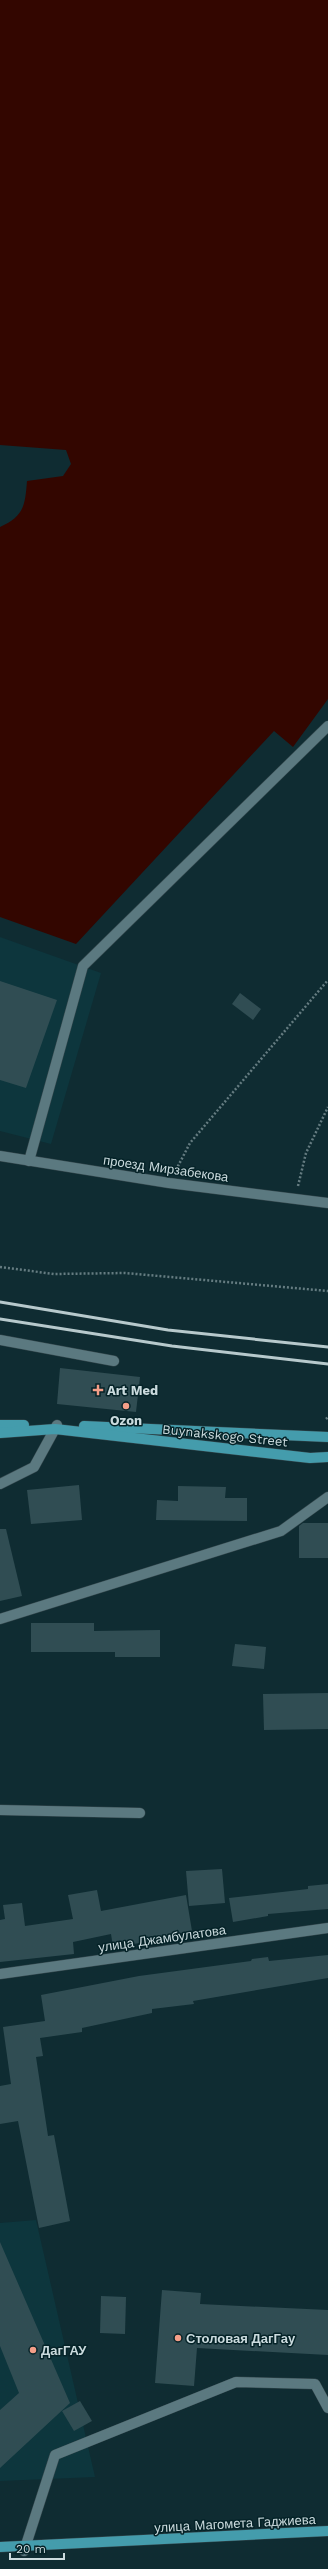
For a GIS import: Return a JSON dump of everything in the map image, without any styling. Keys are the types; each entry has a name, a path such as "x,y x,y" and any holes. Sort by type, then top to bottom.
{"main road":[{"name":"Buynakskogo Street","path":"0,1425 328,1437"},
{"name":"Buynakskogo Street","path":"0,1433 56,1427 310,1458 328,1457"},
{"name":"улица Магомета Гаджиева","path":"0,2552 25,2548 328,2532"},
{"name":"улица Магомета Гаджиева","path":"0,2547 25,2548 328,2537"}],"street":[{"path":"29,1161 82,966 328,726"},
{"name":"проезд Мирзабекова","path":"0,1156 170,1183 328,1204"},
{"path":"0,1340 114,1361"},
{"path":"0,1484 34,1467 56,1427"},
{"path":"0,1619 281,1531 328,1497"},
{"path":"0,1810 140,1813"},
{"name":"улица Джамбулатова","path":"0,1974 328,1928"},
{"path":"25,2548 55,2455 236,2382 315,2384 328,2408"}],"path":[{"path":"170,1183 190,1143 328,980"},
{"path":"294,1200 306,1153 328,1107"},
{"path":"0,1268 54,1274 125,1273 328,1291"}],"shaded area":[{"path":"0,0 328,0 328,699 293,747 274,731 76,944 0,917 0,527 14,519 22,509 27,481 63,476 71,464 66,450 0,445"},
{"path":"0,937 101,973 51,1144 0,1131"},
{"name":"ДагГАУ","path":"36,2220 95,2477 0,2481 0,2223"}],"building":[{"path":"0,981 57,1000 26,1088 0,1080"},
{"path":"240,993 261,1009 253,1020 232,1004"},
{"name":"Art Med","path":"60,1368 140,1377 136,1412 57,1404"},
{"path":"79,1485 82,1520 31,1524 27,1490"},
{"path":"178,1486 226,1487 225,1498 247,1498 247,1521 156,1520 157,1500 178,1501"},
{"path":"303,1523 328,1523 328,1558 299,1558 299,1526"},
{"path":"0,1529 6,1529 22,1596 0,1601"},
{"path":"31,1623 94,1623 94,1631 160,1630 160,1657 115,1657 115,1652 31,1652"},
{"path":"235,1644 266,1647 264,1669 232,1666"},
{"path":"328,1693 328,1729 264,1730 263,1694"},
{"path":"222,1869 225,1903 189,1906 186,1871"},
{"path":"328,1884 328,1909 268,1914 268,1916 233,1922 229,1898 308,1889 308,1886"},
{"path":"97,1890 101,1911 186,1895 192,1931 152,1938 153,1941 113,1947 111,1934 73,1942 74,1954 0,1962 0,1920 5,1919 3,1905 22,1903 25,1926 73,1919 68,1895"},
{"path":"328,1955 328,1978 193,2001 194,2004 152,2009 152,2013 82,2028 82,2032 40,2038 43,2056 36,2057 48,2136 54,2135 70,2221 39,2228 18,2121 0,2124 0,2086 11,2084 3,2027 45,2021 41,1995 139,1976 251,1961 252,1959 268,1957 269,1961"},
{"path":"0,2242 70,2403 0,2468 0,2410 19,2393 0,2346"},
{"path":"162,2290 201,2293 200,2304 328,2310 328,2355 197,2348 194,2386 155,2383"},
{"path":"101,2296 126,2297 125,2334 100,2333"},
{"path":"80,2401 92,2421 74,2431 62,2411"}],"railway":[{"path":"0,1302 168,1330 328,1347"},
{"path":"0,1319 172,1346 328,1364"}],"place":[{"name":"Art Med","path":"98,1390"},
{"name":"Ozon","path":"126,1406"},
{"name":"Столовая ДагГау","path":"178,2338"},
{"name":"ДагГАУ","path":"33,2350"}]}
